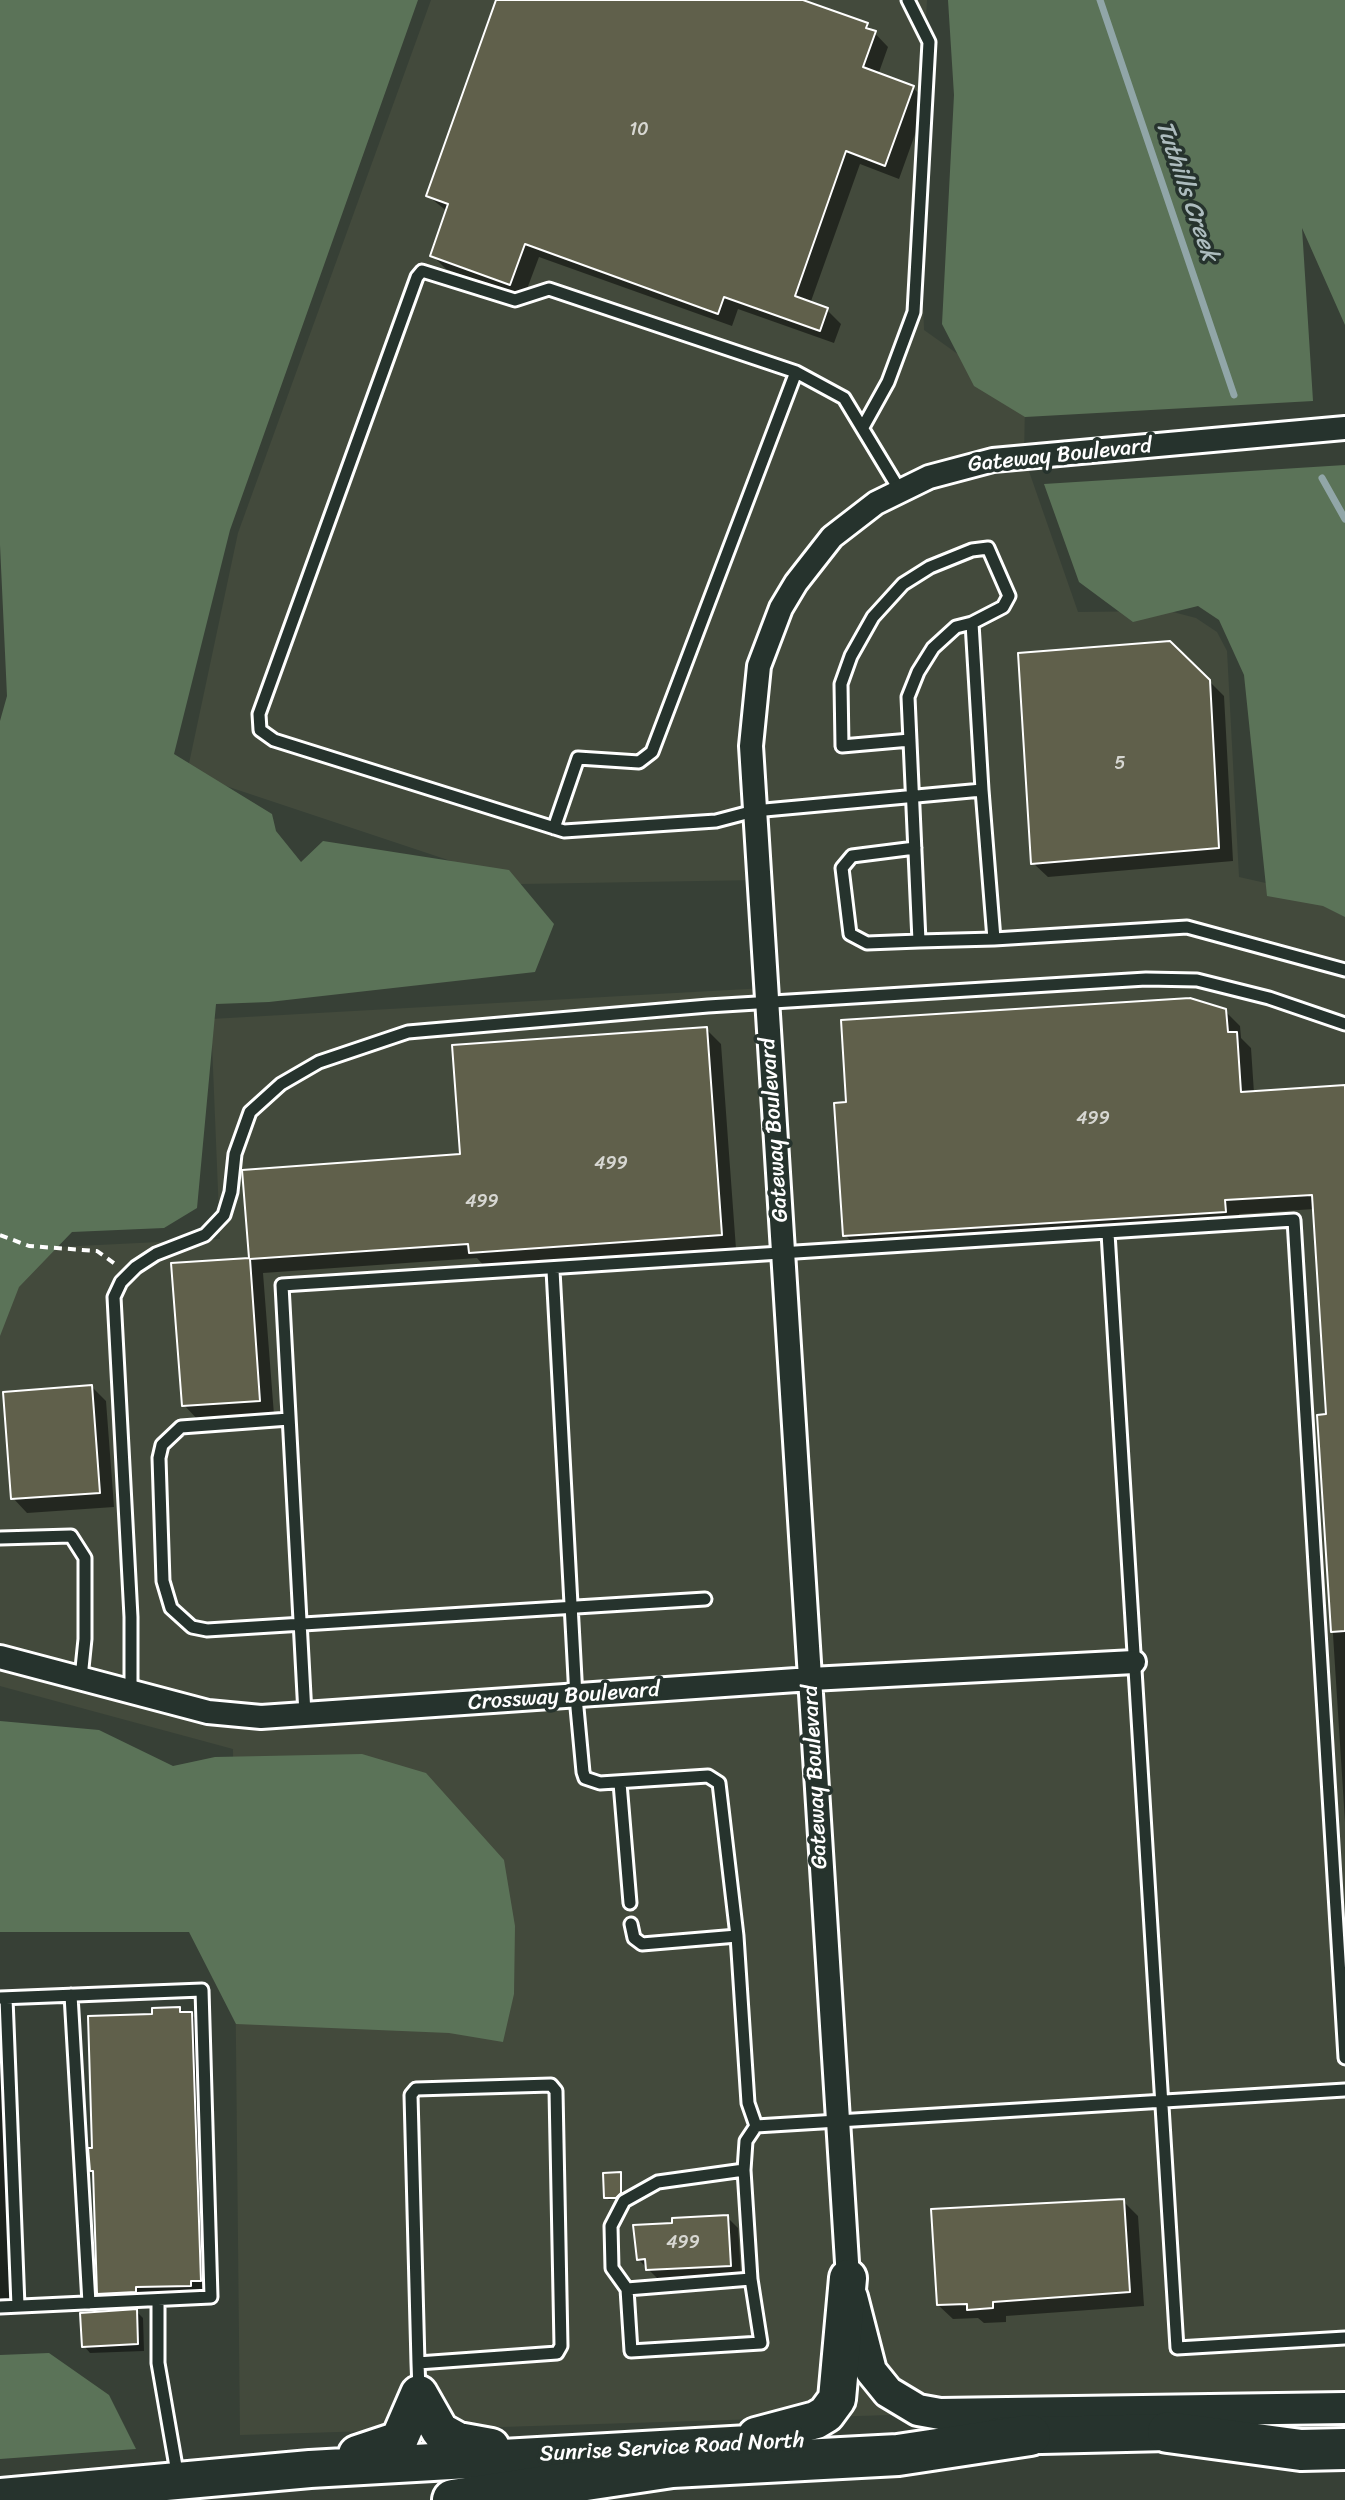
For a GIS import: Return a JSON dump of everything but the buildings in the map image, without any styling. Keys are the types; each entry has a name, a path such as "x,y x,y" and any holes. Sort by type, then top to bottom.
{"highway":[{"path":"719,2444 801,2426 832,2407 841,2376 848,2278"},
{"path":"419,2378 430,2418 448,2438 532,2454"},
{"path":"310,2469 399,2440 419,2378"},
{"path":"1168,2432 1301,2450 1345,2449"},
{"name":"Sunrise Service Road North","path":"0,2497 178,2478 532,2454 719,2444 1168,2432"},
{"path":"453,2500 672,2467 898,2455 1030,2435"}],"main road":[{"path":"848,2278 871,2371 888,2392 918,2410 940,2414 1345,2408"},
{"name":"Sunrise Service Road North","path":"1168,2432 1345,2430"}],"street":[{"name":"Gateway Boulevard","path":"848,2278 754,811 751,720 759,666 768,637 796,583 832,537 855,517 899,489 959,467 993,460 1345,428"},
{"name":"Crossway Boulevard","path":"0,1657 227,1715 305,1714 811,1679 1134,1662"}],"lane":[{"path":"863,427 888,382 914,312 929,42 908,0"},
{"path":"899,489 844,398 796,372 549,289 515,300 427,270 417,277 259,714 260,730 274,740 564,831 716,821 754,811 982,790"},
{"path":"554,828 578,758 639,762 652,752 796,372"},
{"path":"910,740 842,746 841,684 851,656 873,617 903,584 930,567 972,550 988,548 1009,596 1003,607 972,623 956,627 933,648 918,672 908,697 910,740 912,796 919,941"},
{"path":"972,623 994,939"},
{"path":"915,848 852,856 842,868 850,934 867,943 1187,927 1345,970"},
{"path":"131,1691 131,1617 114,1297 129,1274 156,1254 205,1235 224,1215 231,1192 235,1154 250,1112 281,1084 319,1062 408,1032 766,1003 1146,979 1197,980 1269,998 1345,1024"},
{"path":"305,1714 282,1285 553,1270 1294,1220 1345,2058"},
{"path":"1108,1233 1177,2348 1345,2338"},
{"path":"553,1270 576,1697 585,1778 592,1782 620,1783 708,1776 719,1783 737,1936 748,2103 756,2126"},
{"path":"289,1419 196,1424 170,1434 159,1458 163,1581 171,1608 192,1627 207,1630 705,1599"},
{"path":"0,1538 71,1536 85,1558 85,1639 81,1678"},
{"path":"620,1783 630,1903"},
{"path":"631,1924 634,1938 642,1944 737,1936"},
{"path":"0,2307 211,2297 202,1990 3,1998 18,2306"},
{"path":"71,1995 89,2303"},
{"path":"551,2085 556,2091 561,2346 557,2353 419,2378 411,2095 416,2089 551,2085"},
{"path":"756,2126 1345,2090"},
{"path":"744,2170 658,2182 624,2201 611,2226 612,2268 627,2289 631,2351 761,2343 751,2279 744,2170 746,2141 756,2126"},
{"path":"627,2289 751,2279"},
{"path":"158,2301 158,2363 178,2478"}],"path":[{"path":"0,1235 29,1246 97,1251 129,1274"}],"shaded area":[{"path":"431,0 927,0 918,158 924,330 1025,402 1024,457 1078,612 1169,611 1196,618 1217,632 1227,651 1239,877 1345,901 1345,2401 240,2435 233,1749 0,1686 0,1308 18,1249 220,1239 211,1019 765,988 758,880 520,884 187,773 238,533"}],"green space":[{"path":"0,0 418,0 230,530 174,754 272,814 276,831 301,862 323,841 509,870 554,924 535,972 269,1002 216,1004 197,1208 164,1228 72,1232 19,1287 0,1336 0,721 7,696 0,545"},
{"path":"948,0 1345,0 1345,325 1302,228 1313,401 1025,417 974,386 942,324 954,95"},
{"path":"1345,465 1345,917 1323,906 1267,896 1244,675 1219,620 1198,606 1133,622 1079,582 1044,484"},
{"path":"0,1721 99,1730 173,1766 215,1757 362,1754 426,1773 504,1860 515,1926 514,1994 503,2042 449,2033 236,2024 189,1932 0,1932"},
{"path":"49,2353 109,2395 136,2449 0,2459 0,2355"}],"waterway":[{"name":"Tuthills Creek","path":"1100,0 1234,395"},
{"name":"Tuthills Creek","path":"1322,478 1345,519"}]}
